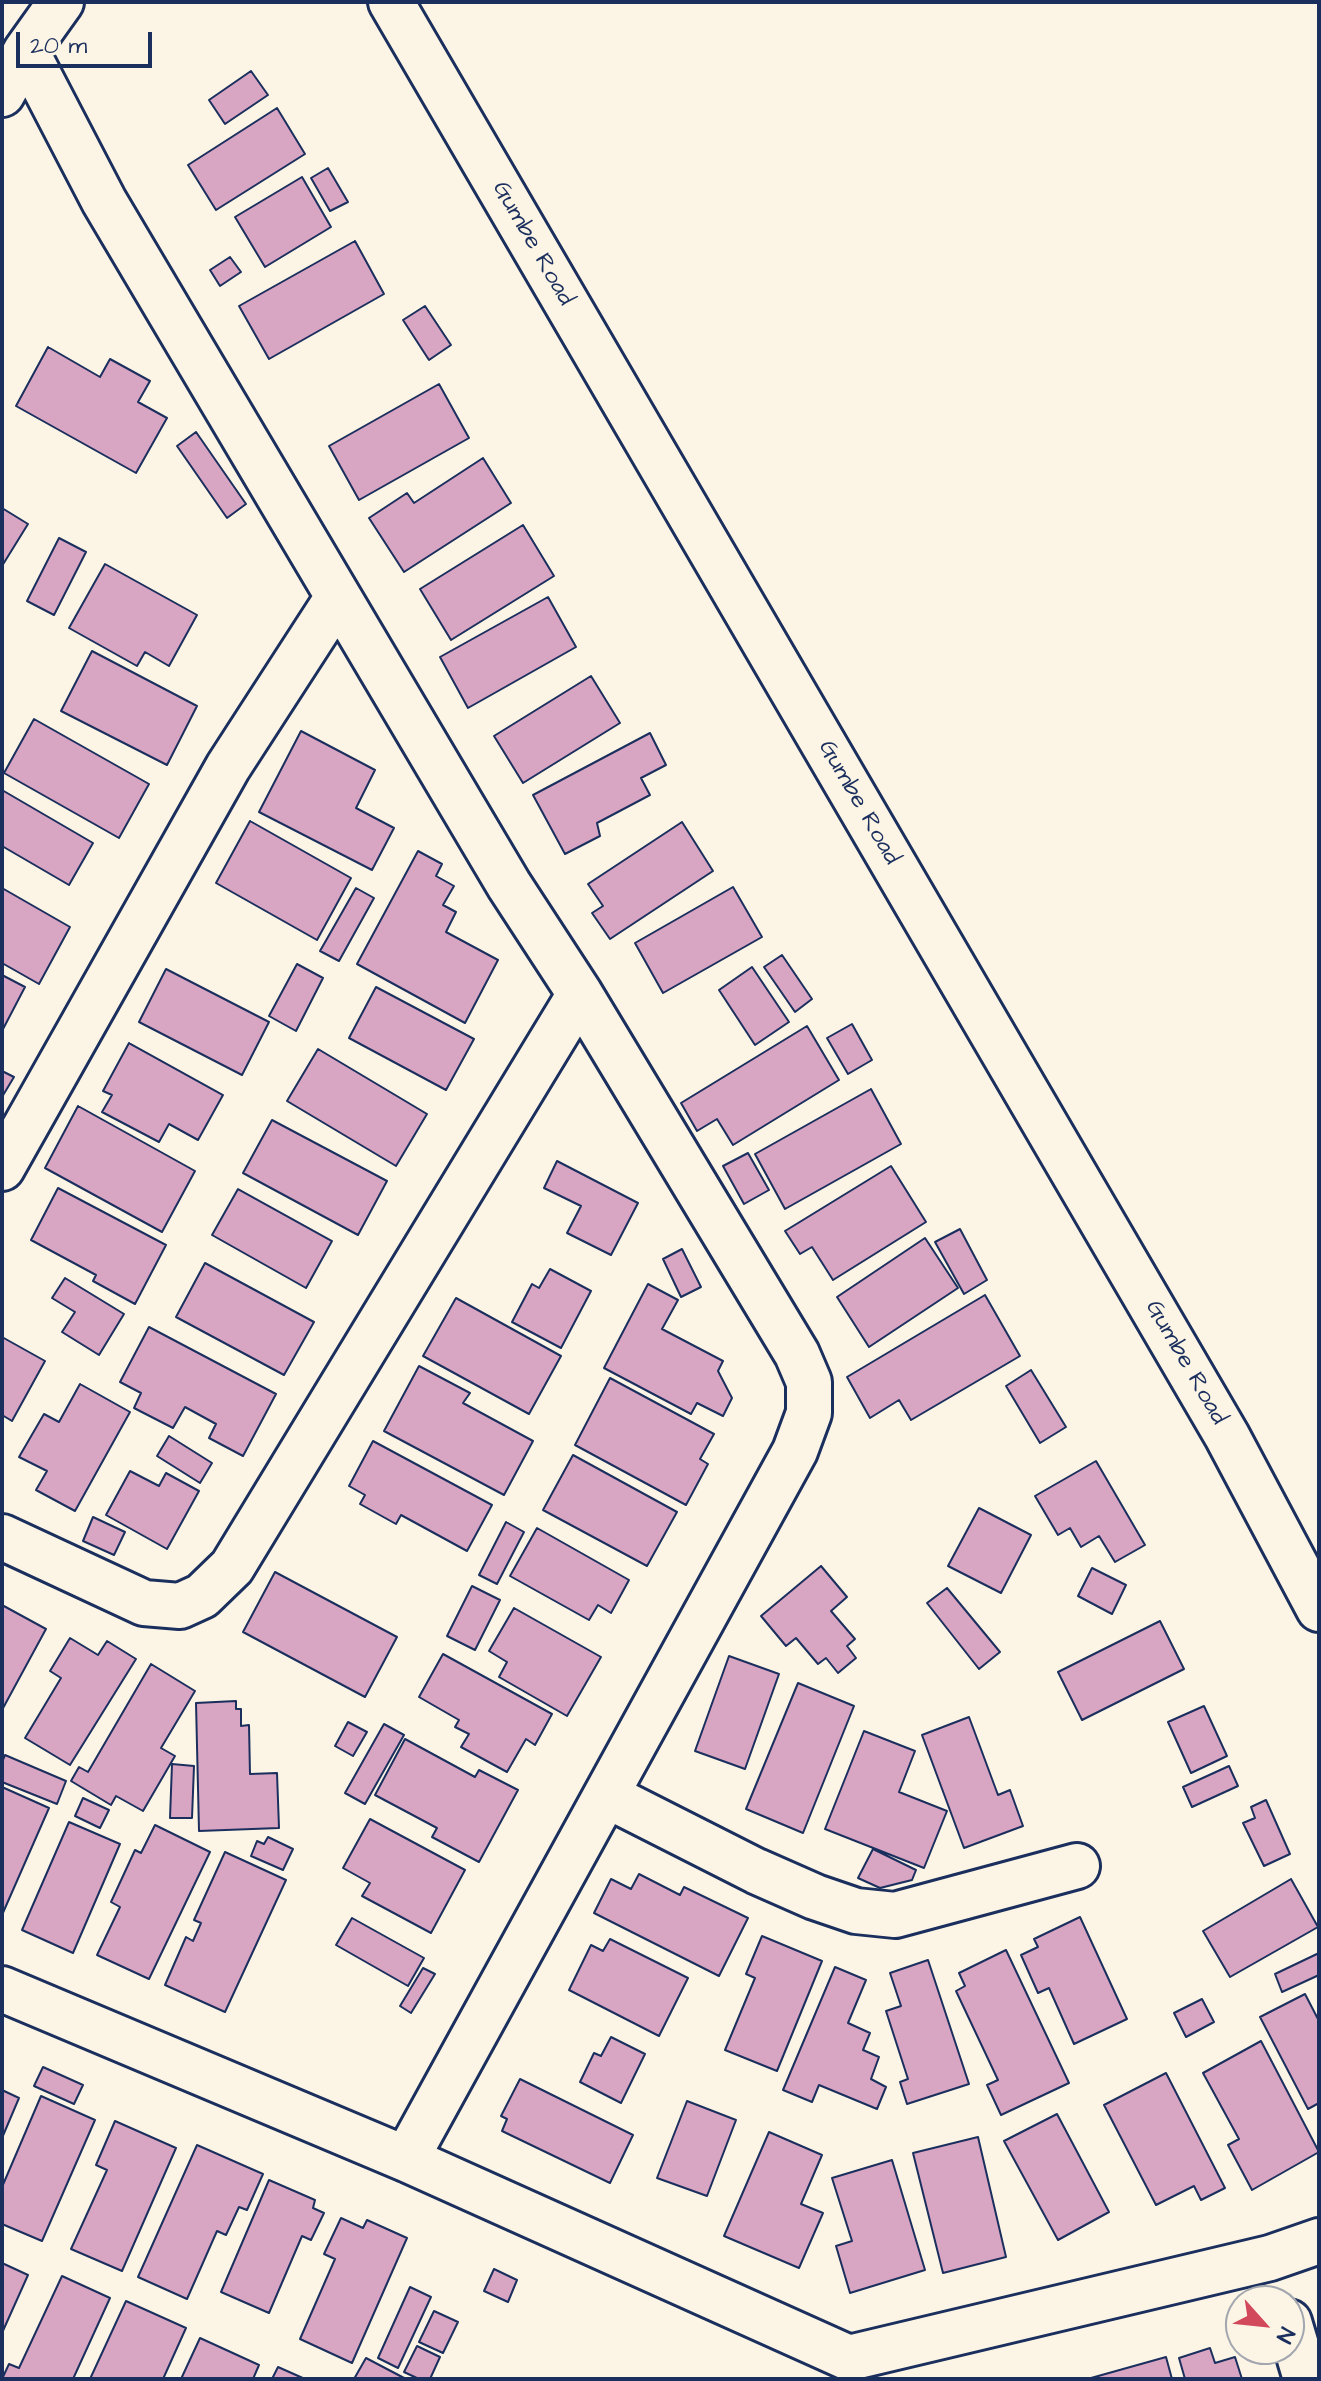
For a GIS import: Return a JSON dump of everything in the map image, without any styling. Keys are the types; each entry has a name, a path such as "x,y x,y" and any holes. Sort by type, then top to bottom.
{"street":[{"path":"2,94 26,51 61,2"},
{"name":"Gumbe Road","path":"391,2 1227,1436 1319,1609"},
{"path":"26,51 104,201 509,885 580,994 797,1354 809,1382 809,1413 795,1451 406,2159"},
{"path":"2,1168 228,767 338,597"},
{"path":"2,1537 144,1603 180,1606 202,1596 232,1567 580,994"},
{"path":"606,1795 756,1871 856,1911 895,1915 1077,1866"},
{"path":"2,1989 406,2159 844,2368 1270,2258 1319,2241"},
{"path":"1270,2258 1278,2285"}],"building":[{"path":"251,71 268,95 225,124 209,100"},
{"path":"277,108 305,154 216,210 188,165"},
{"path":"328,168 348,202 330,211 311,178"},
{"path":"302,177 331,227 265,267 235,217"},
{"path":"355,241 384,294 269,359 239,306"},
{"path":"230,257 241,272 220,286 210,270"},
{"path":"425,306 451,345 429,360 403,320"},
{"path":"48,347 100,377 110,359 150,381 138,402 167,418 136,473 16,406"},
{"path":"439,384 469,438 359,500 329,446"},
{"path":"196,432 246,504 227,518 177,446"},
{"path":"483,458 511,503 404,572 369,518 407,493 414,503"},
{"path":"2,508 28,524 2,566"},
{"path":"523,525 554,576 451,640 420,589"},
{"path":"59,538 86,552 54,615 27,601"},
{"path":"105,564 197,615 169,666 145,652 137,666 69,628"},
{"path":"548,597 576,647 468,708 440,657"},
{"path":"92,651 197,706 167,765 61,711"},
{"path":"591,676 620,723 523,783 494,736"},
{"path":"34,719 149,784 119,838 4,773"},
{"path":"301,731 375,770 356,808 394,828 372,870 259,812"},
{"path":"650,733 666,765 641,778 650,795 597,823 600,836 565,854 533,795"},
{"path":"2,790 93,843 69,885 2,846"},
{"path":"250,821 351,878 317,940 216,883"},
{"path":"682,822 713,871 610,939 592,913 603,906 588,884"},
{"path":"418,851 442,864 436,876 454,886 443,905 456,912 446,932 498,960 465,1023 357,964"},
{"path":"733,887 762,937 663,993 635,943"},
{"path":"2,888 70,927 39,984 2,963"},
{"path":"356,888 374,898 339,961 320,951"},
{"path":"782,955 812,999 795,1012 764,967"},
{"path":"297,964 323,978 296,1031 269,1016"},
{"path":"752,967 789,1022 755,1045 719,990"},
{"path":"166,969 269,1022 242,1075 139,1022"},
{"path":"2,975 25,987 2,1031"},
{"path":"376,987 474,1039 446,1090 349,1038"},
{"path":"852,1024 872,1060 848,1074 827,1038"},
{"path":"807,1026 839,1080 733,1145 717,1119 697,1131 681,1103"},
{"path":"129,1043 223,1095 198,1140 169,1124 159,1142 102,1112 112,1095 103,1091"},
{"path":"318,1049 427,1114 396,1166 287,1101"},
{"path":"2,1071 14,1077 2,1097"},
{"path":"871,1089 901,1144 785,1209 755,1154"},
{"path":"78,1106 195,1171 162,1232 45,1168"},
{"path":"272,1120 387,1181 358,1235 243,1173"},
{"path":"748,1153 769,1190 744,1204 723,1166"},
{"path":"557,1161 638,1203 611,1255 567,1233 581,1206 544,1188"},
{"path":"891,1166 926,1222 833,1280 812,1247 800,1254 785,1231"},
{"path":"58,1188 166,1245 135,1304 93,1281 96,1275 31,1240"},
{"path":"238,1189 332,1241 306,1288 212,1235"},
{"path":"960,1229 987,1280 964,1294 935,1242"},
{"path":"925,1238 958,1288 869,1347 837,1297"},
{"path":"682,1249 701,1287 681,1297 663,1259"},
{"path":"205,1263 314,1322 284,1375 176,1317"},
{"path":"550,1269 591,1291 561,1348 512,1322 532,1284 539,1288"},
{"path":"65,1278 124,1314 99,1355 62,1332 75,1312 52,1298"},
{"path":"648,1284 678,1300 662,1329 723,1361 718,1371 732,1398 723,1416 697,1403 691,1414 604,1368"},
{"path":"985,1295 1020,1356 911,1420 899,1400 870,1418 847,1377"},
{"path":"456,1298 561,1356 529,1414 423,1356"},
{"path":"149,1327 276,1394 243,1456 209,1438 216,1424 185,1407 173,1428 134,1408 141,1393 120,1382"},
{"path":"2,1337 45,1361 12,1421 2,1415"},
{"path":"419,1366 470,1393 463,1403 533,1441 504,1495 384,1431"},
{"path":"1031,1370 1066,1427 1040,1443 1006,1386"},
{"path":"610,1378 714,1434 700,1459 708,1464 686,1505 575,1445"},
{"path":"80,1384 130,1412 75,1511 36,1490 47,1471 19,1457 44,1414 59,1422"},
{"path":"169,1436 212,1463 200,1483 157,1456"},
{"path":"373,1441 492,1505 467,1551 401,1515 396,1524 360,1504 365,1495 349,1486"},
{"path":"573,1455 677,1512 647,1566 543,1510"},
{"path":"1096,1461 1145,1545 1115,1562 1099,1536 1081,1547 1070,1528 1058,1535 1035,1496"},
{"path":"130,1471 159,1486 166,1473 199,1491 167,1549 106,1515"},
{"path":"979,1508 1031,1535 1001,1593 948,1566"},
{"path":"93,1517 125,1532 114,1555 83,1541"},
{"path":"506,1522 524,1532 497,1584 479,1575"},
{"path":"537,1528 629,1580 611,1613 598,1605 589,1620 510,1576"},
{"path":"821,1566 847,1597 831,1611 855,1639 847,1646 856,1658 838,1673 826,1658 818,1664 796,1638 786,1646 761,1616"},
{"path":"1092,1568 1126,1585 1112,1614 1078,1596"},
{"path":"275,1572 397,1637 365,1697 243,1632"},
{"path":"472,1586 500,1600 475,1650 447,1636"},
{"path":"947,1588 1000,1652 979,1669 927,1603"},
{"path":"2,1605 46,1629 2,1710"},
{"path":"514,1608 601,1657 567,1716 499,1677 507,1662 489,1651"},
{"path":"1160,1621 1184,1669 1082,1720 1058,1672"},
{"path":"70,1638 98,1655 107,1641 136,1659 70,1765 25,1738 61,1678 50,1671"},
{"path":"443,1654 552,1714 535,1745 526,1739 507,1772 461,1747 469,1734 455,1727 459,1720 419,1697"},
{"path":"729,1656 779,1674 745,1769 695,1751"},
{"path":"151,1664 195,1691 161,1748 175,1756 143,1811 116,1796 111,1805 71,1781 79,1767 88,1772"},
{"path":"798,1683 854,1706 803,1833 746,1809"},
{"path":"236,1701 236,1709 241,1709 241,1726 249,1725 250,1774 277,1773 279,1828 199,1831 196,1703"},
{"path":"1204,1706 1227,1756 1191,1773 1168,1722"},
{"path":"969,1717 998,1795 1010,1790 1023,1826 964,1848 922,1735"},
{"path":"348,1722 367,1732 353,1756 335,1746"},
{"path":"384,1724 404,1735 365,1804 345,1793"},
{"path":"864,1731 915,1751 899,1792 947,1811 924,1868 825,1829"},
{"path":"405,1739 475,1777 479,1770 518,1790 479,1862 432,1837 437,1828 375,1795"},
{"path":"5,1755 66,1781 57,1804 2,1782"},
{"path":"172,1764 194,1766 192,1818 170,1818"},
{"path":"1229,1766 1238,1786 1192,1807 1183,1787"},
{"path":"2,1787 49,1808 2,1915"},
{"path":"83,1798 109,1810 100,1828 75,1816"},
{"path":"1266,1800 1290,1854 1264,1866 1243,1823 1255,1818 1251,1807"},
{"path":"370,1819 465,1870 431,1933 362,1896 370,1883 343,1868"},
{"path":"69,1822 120,1844 73,1953 22,1930"},
{"path":"155,1825 210,1852 149,1979 97,1955 120,1907 111,1902 135,1850 141,1853"},
{"path":"268,1837 293,1849 283,1870 251,1856 257,1841 264,1844"},
{"path":"873,1849 916,1870 912,1880 880,1888 858,1878"},
{"path":"225,1852 286,1880 225,2012 165,1985 186,1937 193,1941 201,1923 194,1920"},
{"path":"639,1874 680,1895 684,1887 748,1918 719,1976 594,1913 611,1879 631,1889"},
{"path":"1291,1879 1318,1927 1230,1977 1203,1931"},
{"path":"1080,1917 1127,2019 1074,2044 1049,1988 1038,1993 1021,1955 1038,1947 1034,1939"},
{"path":"352,1918 424,1958 408,1986 336,1945"},
{"path":"762,1936 822,1961 777,2071 725,2050 755,1978 746,1974"},
{"path":"610,1939 688,1978 659,2036 569,1990 591,1945 603,1951"},
{"path":"1006,1950 1069,2083 1001,2115 987,2085 998,2080 956,1991 965,1986 959,1973"},
{"path":"1319,1953 1319,1975 1282,1992 1275,1974"},
{"path":"928,1960 969,2084 907,2104 900,2082 908,2079 886,2011 901,2006 890,1973"},
{"path":"835,1967 866,1980 848,2023 870,2033 863,2050 879,2057 871,2079 886,2087 877,2109 819,2085 812,2102 783,2090"},
{"path":"423,1968 435,1974 411,2013 400,2006"},
{"path":"1305,1994 1319,2021 1319,2103 1308,2109 1260,2017"},
{"path":"1202,1999 1214,2022 1186,2037 1174,2013"},
{"path":"611,2037 645,2054 621,2103 580,2082 594,2053 601,2056"},
{"path":"1261,2041 1319,2152 1252,2190 1228,2145 1239,2139 1203,2073"},
{"path":"43,2067 83,2085 74,2104 34,2086"},
{"path":"1166,2073 1225,2188 1201,2200 1194,2186 1156,2205 1104,2105"},
{"path":"520,2079 633,2135 610,2183 502,2131 507,2119 501,2116"},
{"path":"2,2090 19,2098 2,2138"},
{"path":"41,2096 95,2120 42,2241 2,2224 2,2187"},
{"path":"687,2101 736,2120 707,2196 657,2178"},
{"path":"1057,2114 1109,2212 1058,2240 1004,2141"},
{"path":"115,2121 176,2148 122,2271 71,2249 107,2170 96,2165"},
{"path":"769,2132 822,2155 801,2204 823,2213 799,2268 724,2236"},
{"path":"978,2137 1006,2257 943,2273 913,2153"},
{"path":"197,2145 263,2174 247,2210 239,2207 226,2235 217,2231 187,2299 138,2277"},
{"path":"892,2160 925,2270 850,2293 836,2246 852,2241 832,2178"},
{"path":"269,2180 315,2200 313,2208 324,2213 311,2240 302,2236 269,2313 221,2292"},
{"path":"341,2218 363,2228 367,2220 407,2238 352,2363 300,2339 335,2259 324,2254"},
{"path":"2,2263 28,2275 2,2333"},
{"path":"494,2269 517,2280 508,2302 484,2291"},
{"path":"62,2276 110,2298 73,2379 2,2379 9,2364 19,2368"},
{"path":"410,2287 431,2297 398,2368 378,2358"},
{"path":"126,2301 186,2328 163,2379 90,2379"},
{"path":"434,2311 458,2322 443,2353 419,2342"},
{"path":"200,2338 259,2365 253,2379 181,2379"},
{"path":"417,2346 440,2357 430,2379 419,2379 404,2372"},
{"path":"1210,2348 1215,2363 1225,2360 1225,2365 1238,2365 1242,2379 1185,2379 1179,2358"},
{"path":"1166,2357 1172,2379 1091,2379 1091,2378"},
{"path":"366,2358 406,2379 354,2379"},
{"path":"278,2367 305,2379 272,2379"}]}
